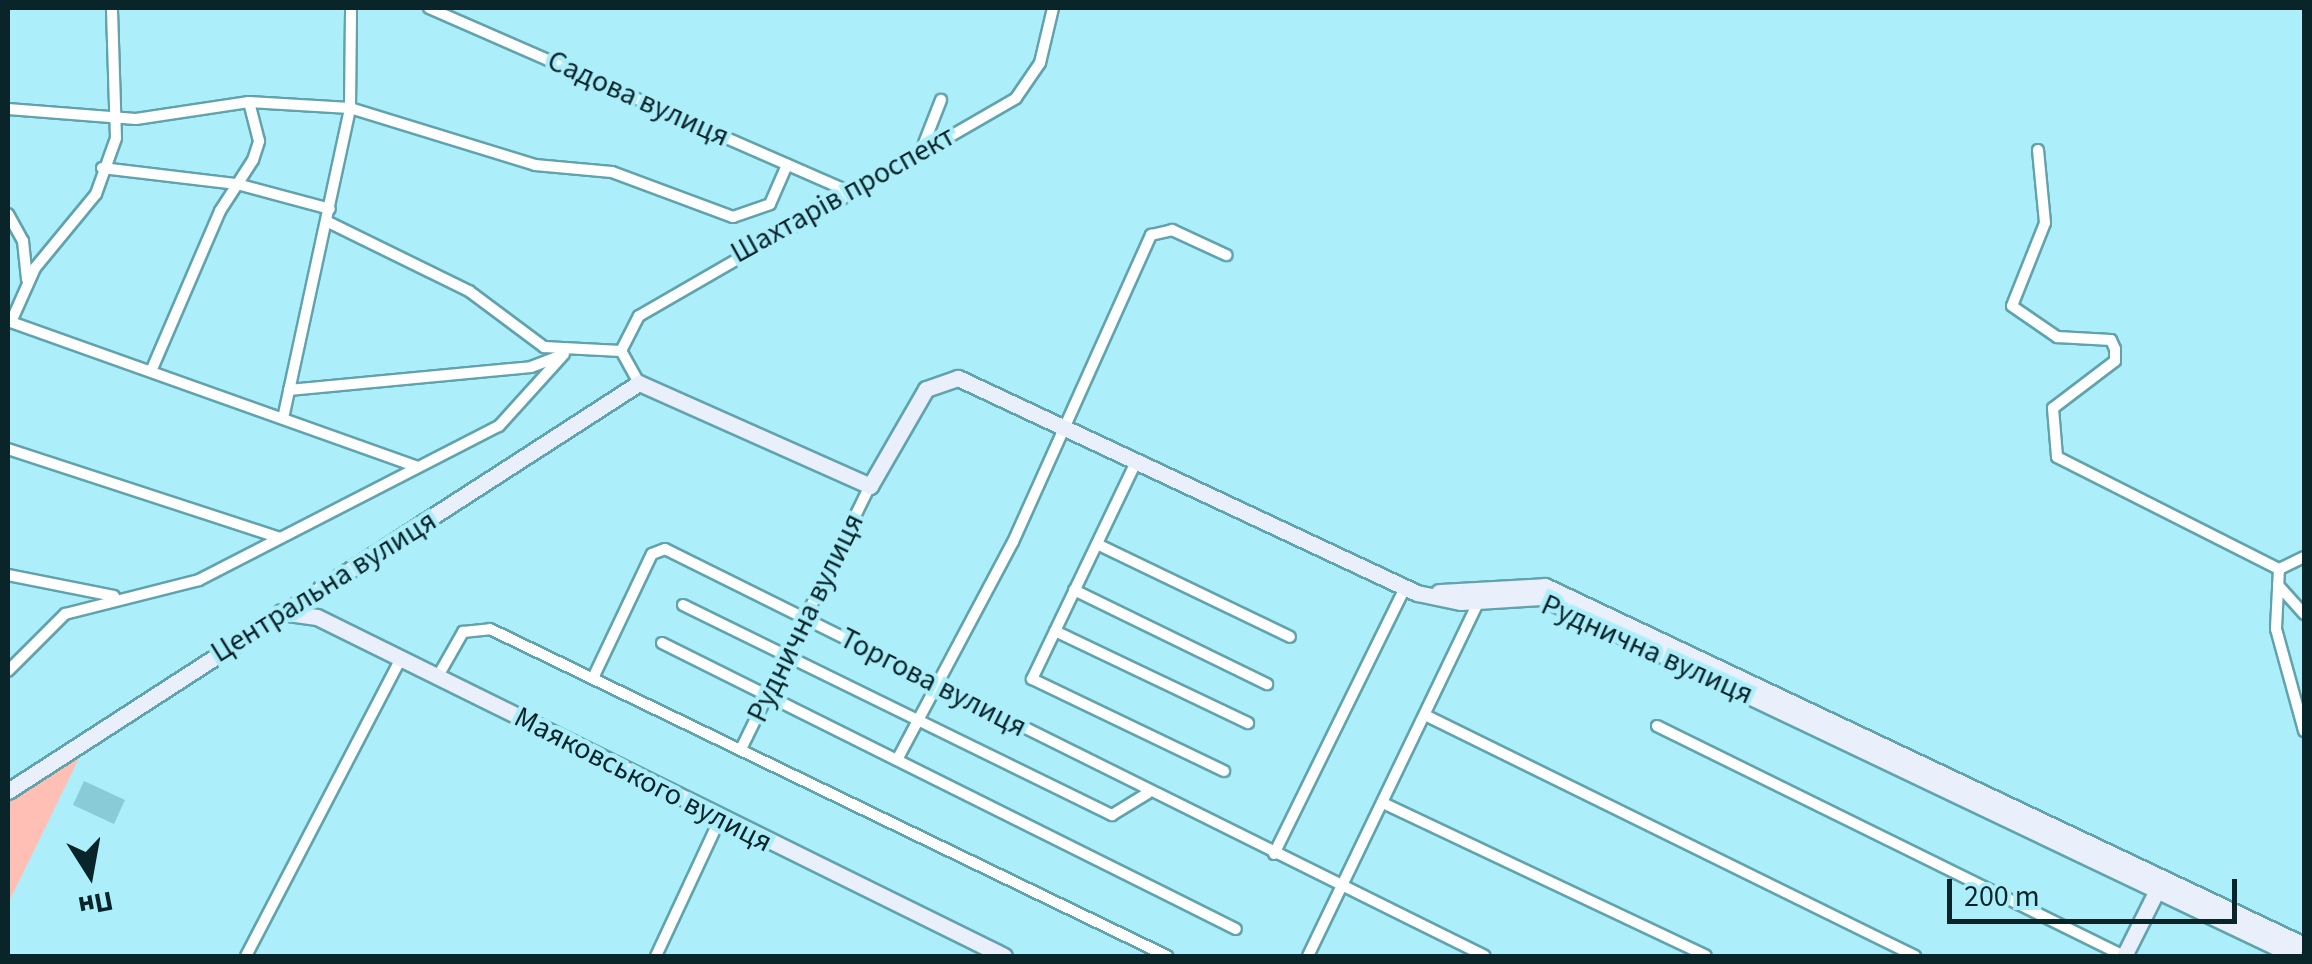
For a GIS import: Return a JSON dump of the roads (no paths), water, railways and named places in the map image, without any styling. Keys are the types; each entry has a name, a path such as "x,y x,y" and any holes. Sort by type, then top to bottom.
{"main road":[{"name":"Руднична вулиця","path":"639,383 870,486 912,408 941,380 978,381 1411,590 1479,601 1540,598 2156,892 2266,951 2295,956"},
{"name":"Центральна вулиця","path":"8,791 639,383"},
{"path":"1411,590 1545,586 2304,945"},
{"path":"317,590 318,616"},
{"name":"Маяковського вулиця","path":"281,612 318,616 720,819 1004,956"},
{"path":"2124,956 2156,892"}],"street":[{"path":"112,8 117,116 96,194 28,281 9,322 284,414 418,467"},
{"path":"284,414 350,108 351,8"},
{"name":"Садова вулиця","path":"429,8 847,192"},
{"name":"Шахтарів проспект","path":"622,351 624,335 655,302 1016,98 1040,64 1054,8"},
{"path":"921,152 941,100"},
{"path":"152,369 259,140 249,102"},
{"path":"8,109 117,116 249,102 350,108 520,161 612,172 732,216 770,204 787,165"},
{"path":"2038,150 2046,223 2012,306 2057,336 2096,337 2116,349 2115,361 2052,408 2057,457 2279,569"},
{"path":"102,168 237,184 330,209"},
{"path":"8,214 24,241 28,281"},
{"path":"328,222 469,292 564,354"},
{"path":"897,760 939,686 1068,425 1151,236 1172,230 1226,255"},
{"path":"289,390 531,368 588,347 622,351"},
{"name":"Руднична вулиця","path":"622,351 625,370 639,383"},
{"path":"8,672 65,614 199,580 276,536 498,426 564,354"},
{"path":"8,449 276,536"},
{"path":"1137,460 1032,679 1224,771"},
{"name":"Руднична вулиця","path":"741,749 870,486"},
{"path":"1097,544 1290,638"},
{"name":"Торгова вулиця","path":"592,678 652,554 665,549 1148,793 1486,956"},
{"path":"2279,569 2304,558"},
{"path":"2279,569 2280,664 2304,730"},
{"path":"8,575 125,598"},
{"path":"2278,586 2304,614"},
{"path":"1074,590 1267,684"},
{"path":"1274,854 1411,590"},
{"path":"1308,956 1427,716 1479,601"},
{"path":"683,605 1112,814 1148,793"},
{"path":"438,676 474,627 592,678 1167,956"},
{"path":"1055,631 1248,723"},
{"path":"662,644 1236,929"},
{"path":"246,956 402,658"},
{"path":"1427,716 1915,956"},
{"path":"1657,726 2124,956"},
{"path":"1384,803 1706,956"},
{"path":"656,956 720,819"}]}
